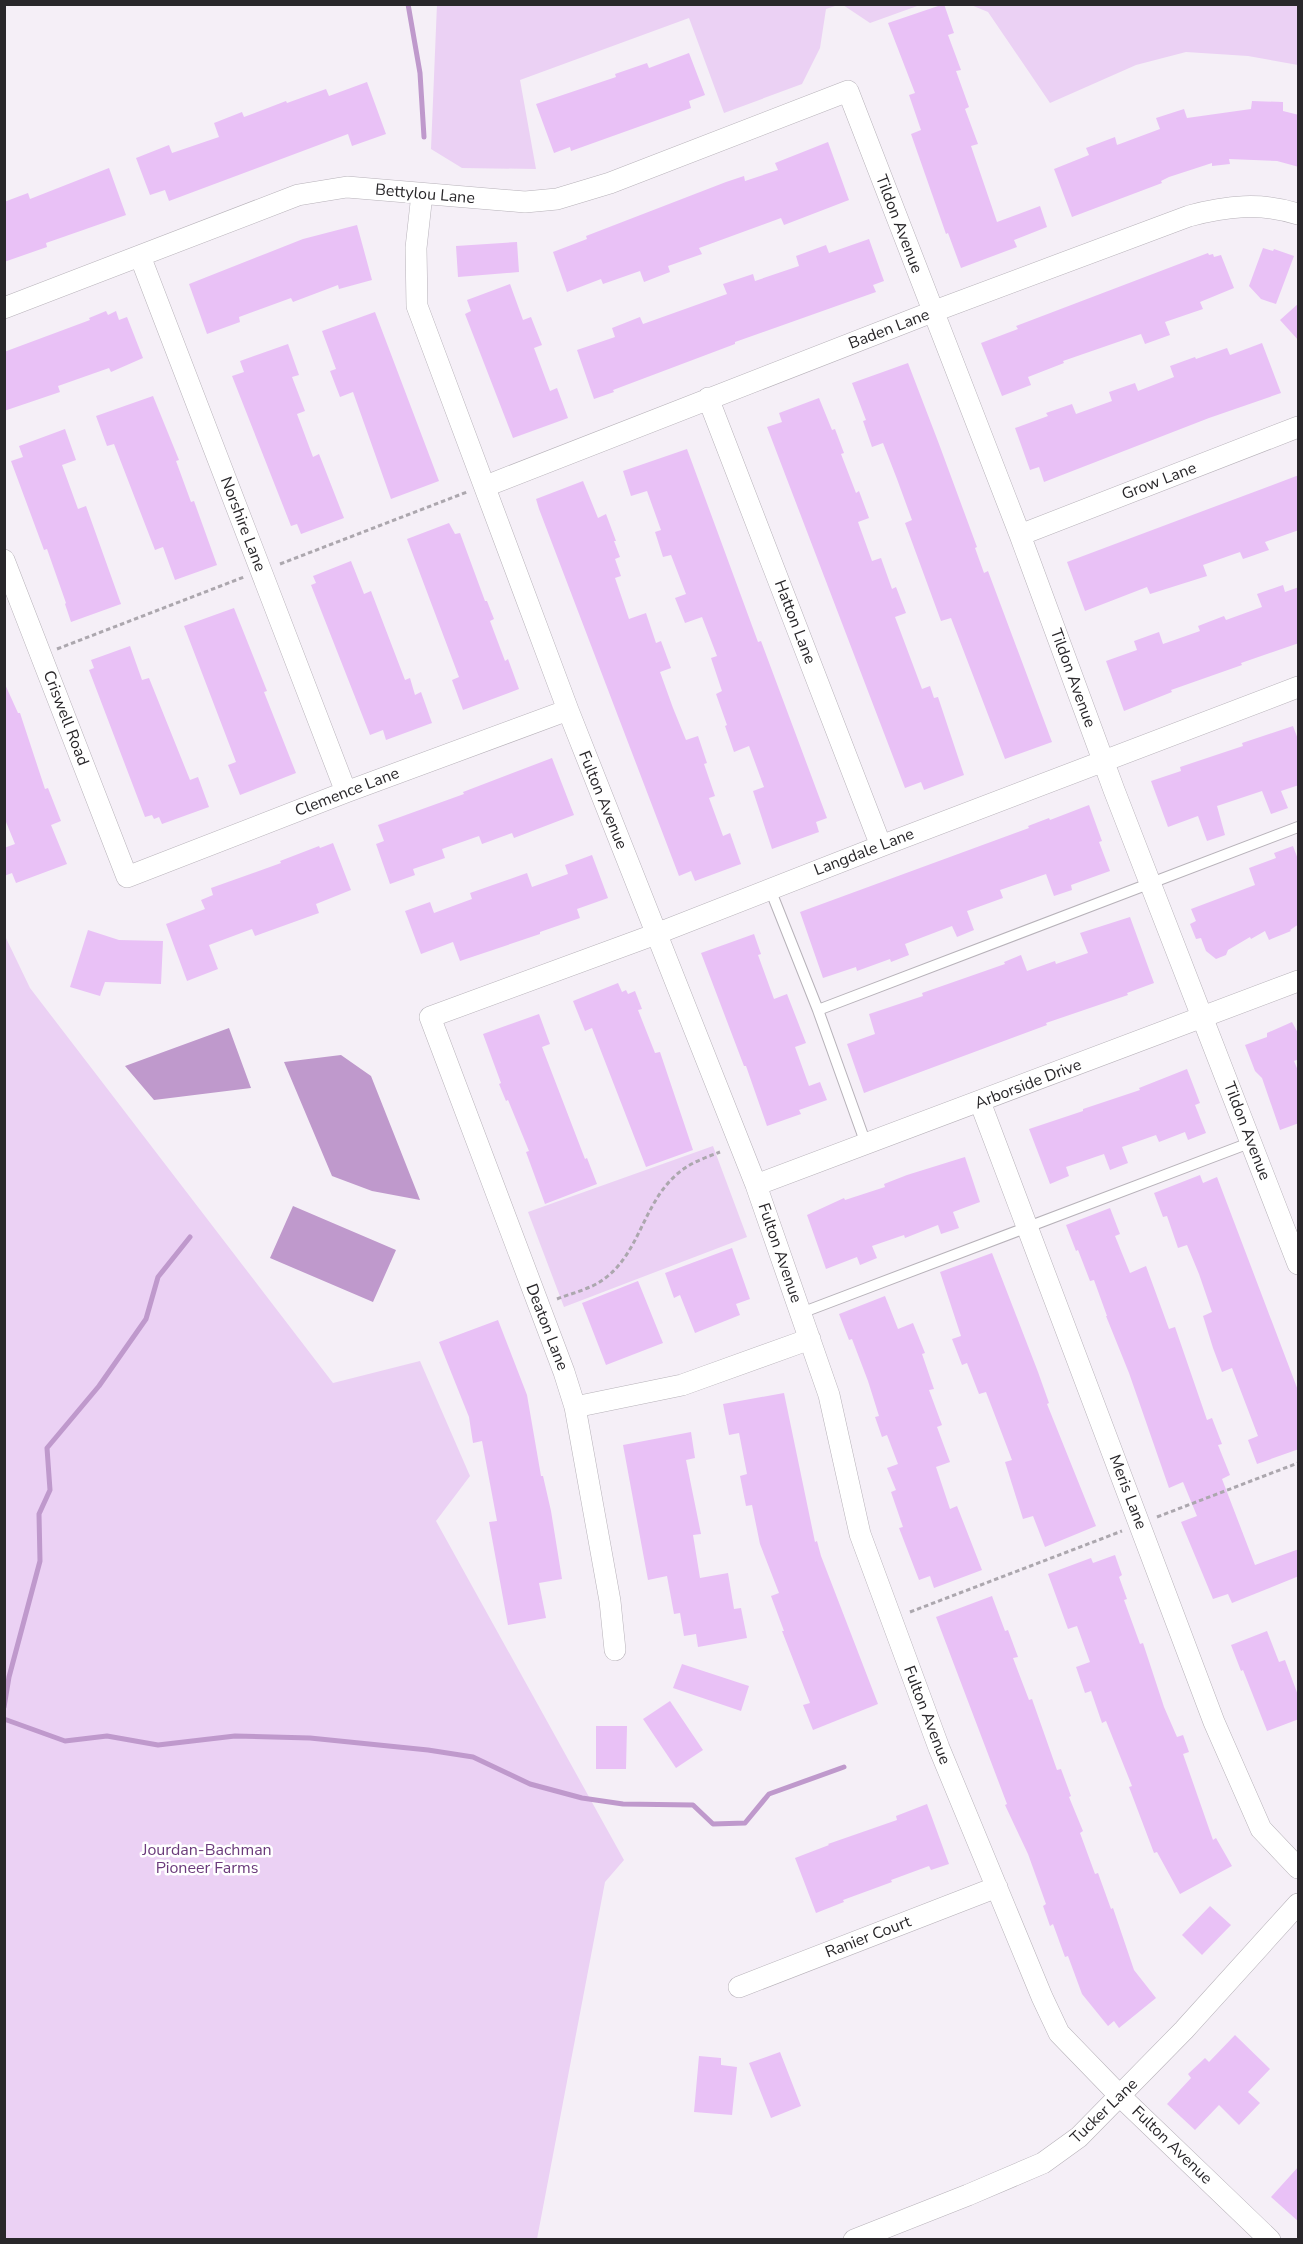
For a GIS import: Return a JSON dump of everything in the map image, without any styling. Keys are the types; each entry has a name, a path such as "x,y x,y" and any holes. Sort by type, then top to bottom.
{"street":[{"name":"Bettylou Lane","path":"4,308 306,193 347,187 525,202 557,199 610,183 848,91"},
{"name":"Tildon Avenue","path":"848,91 1020,535 1104,762 1299,1264"},
{"name":"Fulton Avenue","path":"422,194 416,248 417,306 477,489 568,710 756,1185 829,1395 860,1534 939,1748 1042,1997 1059,2033 1120,2096 1270,2240"},
{"name":"Baden Lane","path":"477,489 932,312 1189,216 1224,207 1256,206 1299,214"},
{"name":"Norshire Lane","path":"140,256 346,792"},
{"name":"Hatton Lane","path":"708,398 880,846"},
{"name":"Grow Lane","path":"1020,535 1299,427"},
{"name":"Criswell Road","path":"4,560 127,877"},
{"name":"Langdale Lane","path":"430,1017 656,934 880,846 1299,687"},
{"name":"Clemence Lane","path":"127,877 346,792 568,710"},
{"name":"Arborside Drive","path":"756,1185 1299,981"},
{"name":"Deaton Lane","path":"430,1017 564,1372 575,1407 610,1601 615,1650"},
{"name":"Meris Lane","path":"980,1102 1214,1722 1261,1829 1299,1868"},
{"path":"575,1407 682,1385 810,1339"},
{"name":"Ranier Court","path":"739,1987 997,1887"},
{"name":"Tucker Lane","path":"854,2240 1043,2163 1079,2137 1184,2030 1299,1904"}],"lane":[{"path":"818,1010 1299,827"},
{"path":"770,889 818,1010 866,1144"},
{"path":"801,1313 1252,1142"}],"path":[{"path":"279,564 477,489"},
{"path":"56,649 246,577"},
{"path":"556,1299 603,1281 616,1269 629,1251 660,1192 675,1175 702,1159 720,1152"},
{"path":"1157,1517 1299,1463"},
{"path":"908,1612 1124,1530"}],"green space":[{"path":"437,4 838,5 826,9 820,48 802,84 724,113 689,18 520,80 536,169 462,168 431,149"},
{"path":"843,5 920,5 870,23"},
{"path":"971,5 1298,5 1298,65 1248,56 1186,52 1136,65 1050,103 988,12"},
{"name":"Jourdan-Bachman Pioneer Farms","path":"5,936 30,988 333,1383 420,1361 470,1476 436,1521 624,1860 605,1882 537,2239 5,2239"},
{"path":"713,1146 747,1237 564,1307 528,1212"}],"shaded area":[{"path":"229,1028 251,1088 154,1100 125,1066"},
{"path":"341,1055 371,1076 420,1200 372,1191 332,1176 284,1062"},
{"path":"293,1206 396,1250 373,1302 270,1258"}],"building":[{"path":"944,4 954,33 948,35 961,70 956,71 969,107 965,109 978,144 971,146 997,222 1040,206 1047,227 1014,240 1017,247 961,268 948,233 946,234 911,134 921,130 909,95 915,93 888,23"},
{"path":"689,53 705,95 689,101 691,108 571,151 570,147 554,153 536,104 616,77 615,74 647,63 649,68"},
{"path":"367,82 386,134 352,146 348,134 169,201 165,190 150,195 136,158 169,145 172,153 219,137 214,123 242,112 244,117 326,89 329,96"},
{"path":"1252,101 1283,102 1283,111 1299,115 1299,167 1277,161 1229,159 1230,164 1212,166 1212,163 1169,177 1161,181 1162,183 1072,217 1054,169 1089,155 1086,148 1115,137 1117,145 1160,129 1156,118 1184,109 1187,118 1251,109"},
{"path":"828,142 849,200 784,225 781,218 699,248 702,254 668,266 670,272 644,282 640,271 603,284 601,279 567,292 553,252 587,239 586,236 726,182 744,176 745,181 778,170 775,163"},
{"path":"109,168 126,215 46,243 47,247 4,262 4,202 28,193 30,199"},
{"path":"357,225 372,280 339,289 338,285 293,302 291,298 239,317 240,322 207,334 189,284 303,239"},
{"path":"869,239 884,281 873,285 876,292 735,342 735,344 594,399 577,350 615,337 612,328 640,317 643,324 727,294 723,284 753,274 755,281 799,266 796,256 826,245 829,253"},
{"path":"517,242 519,272 458,277 456,246"},
{"path":"1263,248 1294,256 1276,304 1261,299 1249,286"},
{"path":"1208,253 1213,254 1214,257 1221,255 1234,288 1200,302 1203,309 1165,322 1170,335 1145,344 1141,334 1063,361 1064,363 1028,377 1031,385 1002,396 981,343 1018,329 1016,326"},
{"path":"510,284 523,320 531,317 542,345 534,348 550,391 557,388 568,418 513,438 465,314 471,311 467,300"},
{"path":"1299,303 1299,341 1280,320"},
{"path":"106,311 108,315 116,311 119,320 127,317 143,358 111,372 109,368 58,386 60,392 4,411 4,352 90,320 89,318"},
{"path":"375,312 439,481 391,499 353,392 340,397 330,371 336,369 322,331"},
{"path":"1262,343 1281,393 1209,418 1044,482 1039,467 1030,470 1015,428 1072,404 1076,414 1112,401 1109,392 1135,383 1138,391 1174,377 1170,366 1195,357 1196,359 1227,348 1230,355"},
{"path":"288,344 299,375 292,377 305,411 297,414 313,457 319,454 344,518 301,534 297,524 291,526 232,376 244,372 240,361"},
{"path":"908,363 977,547 975,548 984,573 988,571 1052,742 1005,759 951,618 941,621 905,523 912,520 897,479 883,443 872,447 863,421 866,420 852,383"},
{"path":"153,396 179,460 176,461 191,502 194,501 217,565 175,580 163,547 155,550 114,444 107,446 96,416"},
{"path":"819,398 832,430 835,429 844,453 841,454 856,493 859,491 869,518 858,522 872,561 881,558 892,589 896,587 906,613 895,617 922,689 930,686 934,698 938,697 964,775 924,790 921,782 905,788 767,427 782,422 779,413"},
{"path":"65,429 76,460 62,465 78,509 86,506 121,604 71,622 47,549 44,550 11,461 23,457 19,446"},
{"path":"687,449 758,642 761,641 827,818 816,822 819,832 772,849 753,791 764,787 749,746 734,752 716,694 722,691 711,658 717,656 702,617 685,623 675,598 686,594 671,555 663,557 655,532 661,530 647,491 631,496 623,471"},
{"path":"1299,475 1299,530 1265,542 1269,550 1243,559 1240,552 1203,565 1207,576 1150,594 1147,587 1085,611 1067,562"},
{"path":"583,481 598,518 606,514 616,541 614,541 620,557 615,559 621,576 615,578 629,619 646,613 656,643 661,641 671,668 660,672 686,740 698,736 707,763 704,764 715,796 709,798 723,836 730,833 741,864 695,881 691,871 679,876 536,499"},
{"path":"449,523 455,534 460,533 494,619 490,621 505,661 508,659 519,689 463,710 452,680 459,677 407,539"},
{"path":"351,561 364,594 371,591 405,680 410,678 415,695 421,692 432,723 386,740 383,730 370,735 311,585 316,583 313,576"},
{"path":"1283,585 1285,592 1299,587 1299,643 1171,690 1172,692 1124,711 1106,661 1137,650 1134,641 1159,632 1163,644 1200,631 1198,626 1224,616 1226,620 1262,607 1257,594"},
{"path":"234,608 296,773 240,795 228,765 236,762 184,626"},
{"path":"130,646 142,680 149,678 190,780 198,777 209,807 162,824 159,817 154,819 152,815 145,817 89,670 94,668 91,660"},
{"path":"4,682 20,713 45,789 48,788 61,821 51,825 67,864 16,883 12,873 4,876 4,848 15,844 4,817"},
{"path":"1293,726 1299,742 1299,785 1281,791 1288,808 1271,814 1262,791 1217,806 1225,835 1207,841 1198,816 1168,827 1151,781 1181,771 1180,767"},
{"path":"552,758 574,815 514,838 512,833 482,844 479,836 442,849 445,858 413,869 415,875 390,884 376,844 384,841 378,825 464,794 463,792"},
{"path":"1089,805 1110,871 1071,885 1072,890 1054,896 1046,874 1000,890 1003,898 967,911 974,930 957,937 952,926 905,944 909,955 891,962 890,959 857,971 856,967 823,978 800,912"},
{"path":"333,843 351,890 316,904 319,913 255,936 252,929 209,945 218,969 187,981 166,924 205,909 201,900 213,895 211,888 281,863 280,861 319,846 320,848"},
{"path":"1293,846 1299,862 1299,924 1291,931 1269,940 1265,931 1251,939 1250,937 1228,950 1226,955 1216,959 1206,951 1201,938 1196,939 1190,924 1196,921 1191,909 1255,885 1249,868 1276,858 1274,853"},
{"path":"592,855 608,898 577,909 580,918 460,961 453,942 421,954 405,911 430,902 434,913 472,899 470,893 527,873 532,887 568,874 565,865"},
{"path":"1130,917 1154,983 1127,993 1128,995 1046,1023 1047,1025 864,1093 847,1044 875,1034 869,1014 923,996 922,993 1005,964 1004,962 1021,955 1027,971 1088,953 1080,933"},
{"path":"88,930 119,940 163,941 161,984 105,982 100,996 70,987"},
{"path":"754,934 761,954 758,955 774,999 787,994 806,1043 795,1047 809,1086 820,1082 827,1100 799,1110 801,1114 767,1126 701,953"},
{"path":"618,983 622,992 626,990 628,994 635,991 642,1009 638,1010 655,1053 660,1052 693,1150 646,1167 592,1028 585,1031 573,1001"},
{"path":"539,1014 550,1044 542,1047 585,1159 587,1158 597,1184 545,1204 526,1152 529,1151 499,1084 501,1083 483,1034"},
{"path":"1292,1022 1299,1035 1299,1059 1294,1061 1299,1073 1299,1123 1280,1130 1262,1078 1255,1071 1245,1045 1267,1037 1267,1033"},
{"path":"1187,1069 1200,1103 1195,1105 1206,1133 1188,1140 1185,1132 1159,1142 1156,1135 1122,1147 1128,1163 1110,1170 1104,1154 1066,1167 1069,1176 1050,1184 1029,1129 1140,1090 1139,1088"},
{"path":"965,1157 980,1202 953,1212 959,1228 941,1234 938,1225 905,1238 904,1235 872,1246 877,1258 860,1265 857,1257 826,1269 807,1215 844,1198 845,1200 885,1187 884,1184 907,1175"},
{"path":"1200,1175 1203,1183 1217,1177 1299,1393 1299,1449 1257,1464 1248,1440 1258,1436 1232,1368 1222,1372 1213,1348 1203,1316 1212,1312 1199,1274 1187,1245 1178,1248 1167,1216 1163,1217 1154,1193"},
{"path":"1110,1208 1120,1234 1115,1236 1130,1273 1146,1266 1169,1329 1175,1327 1207,1420 1212,1418 1222,1444 1218,1445 1230,1475 1222,1479 1255,1565 1299,1549 1299,1576 1232,1603 1228,1594 1213,1599 1181,1522 1197,1516 1183,1482 1169,1488 1094,1280 1090,1281 1066,1225"},
{"path":"732,1248 750,1299 736,1304 740,1315 695,1333 680,1295 674,1298 665,1273"},
{"path":"992,1253 1038,1372 1049,1403 1047,1404 1096,1526 1045,1547 1033,1516 1023,1519 1005,1462 1012,1460 986,1392 979,1394 967,1363 962,1365 952,1339 961,1336 940,1272"},
{"path":"638,1281 663,1343 606,1365 582,1303"},
{"path":"885,1296 898,1329 913,1323 925,1353 922,1354 934,1389 929,1390 942,1425 937,1427 950,1462 936,1467 950,1509 957,1506 982,1570 934,1588 930,1576 919,1580 899,1528 903,1527 891,1492 896,1490 887,1468 898,1464 887,1435 882,1437 875,1417 879,1416 868,1381 852,1339 849,1340 839,1314"},
{"path":"498,1320 527,1395 541,1476 543,1476 551,1511 562,1579 539,1583 546,1618 508,1625 489,1522 497,1521 482,1441 473,1443 469,1417 439,1342"},
{"path":"784,1393 815,1542 817,1541 878,1704 813,1730 803,1705 810,1703 771,1596 779,1593 760,1544 752,1505 746,1506 740,1476 747,1474 739,1433 729,1435 723,1404"},
{"path":"691,1432 695,1458 686,1460 701,1534 693,1535 700,1578 728,1573 734,1609 741,1608 747,1638 698,1647 696,1634 684,1636 680,1613 674,1614 667,1576 648,1580 623,1445"},
{"path":"1115,1555 1122,1575 1119,1577 1127,1599 1124,1600 1140,1644 1143,1643 1164,1707 1177,1737 1183,1735 1189,1752 1183,1754 1213,1840 1216,1838 1232,1866 1180,1894 1157,1852 1154,1853 1129,1787 1132,1786 1106,1721 1102,1723 1091,1691 1085,1693 1076,1667 1090,1662 1077,1626 1068,1629 1048,1574 1091,1558 1093,1563"},
{"path":"992,1596 1018,1657 1013,1658 1029,1700 1032,1699 1057,1770 1061,1769 1071,1796 1069,1797 1083,1831 1080,1833 1095,1874 1098,1873 1111,1909 1113,1908 1134,1970 1156,1998 1119,2028 1114,2021 1108,2026 1082,1994 1053,1924 1050,1926 1043,1906 1046,1904 1028,1854 1005,1805 1007,1804 936,1617"},
{"path":"1267,1631 1279,1662 1285,1660 1299,1698 1299,1719 1267,1731 1231,1645"},
{"path":"682,1664 749,1686 741,1711 673,1688"},
{"path":"670,1701 703,1750 676,1768 643,1719"},
{"path":"596,1726 627,1726 626,1769 596,1769"},
{"path":"927,1804 949,1864 931,1870 929,1866 891,1880 892,1882 843,1900 844,1902 816,1913 795,1858 897,1820 896,1816"},
{"path":"1210,1906 1231,1925 1202,1955 1182,1935"},
{"path":"1235,2035 1270,2069 1248,2092 1260,2103 1239,2125 1219,2105 1195,2130 1167,2104 1191,2078 1188,2074 1205,2058 1209,2062"},
{"path":"780,2052 801,2106 771,2118 749,2063"},
{"path":"699,2056 721,2058 721,2065 737,2067 732,2115 694,2112"},
{"path":"1299,2166 1299,2222 1271,2197"}],"waterway":[{"path":"408,4 420,73 424,137"},
{"path":"4,1707 9,1677 40,1561 39,1514 50,1490 47,1448 99,1386 146,1319 158,1277 190,1237"},
{"path":"4,1719 65,1741 107,1736 158,1745 235,1736 310,1738 428,1750 473,1757 530,1784 582,1798 623,1804 693,1805 713,1824 745,1823 769,1794 844,1767"}]}
